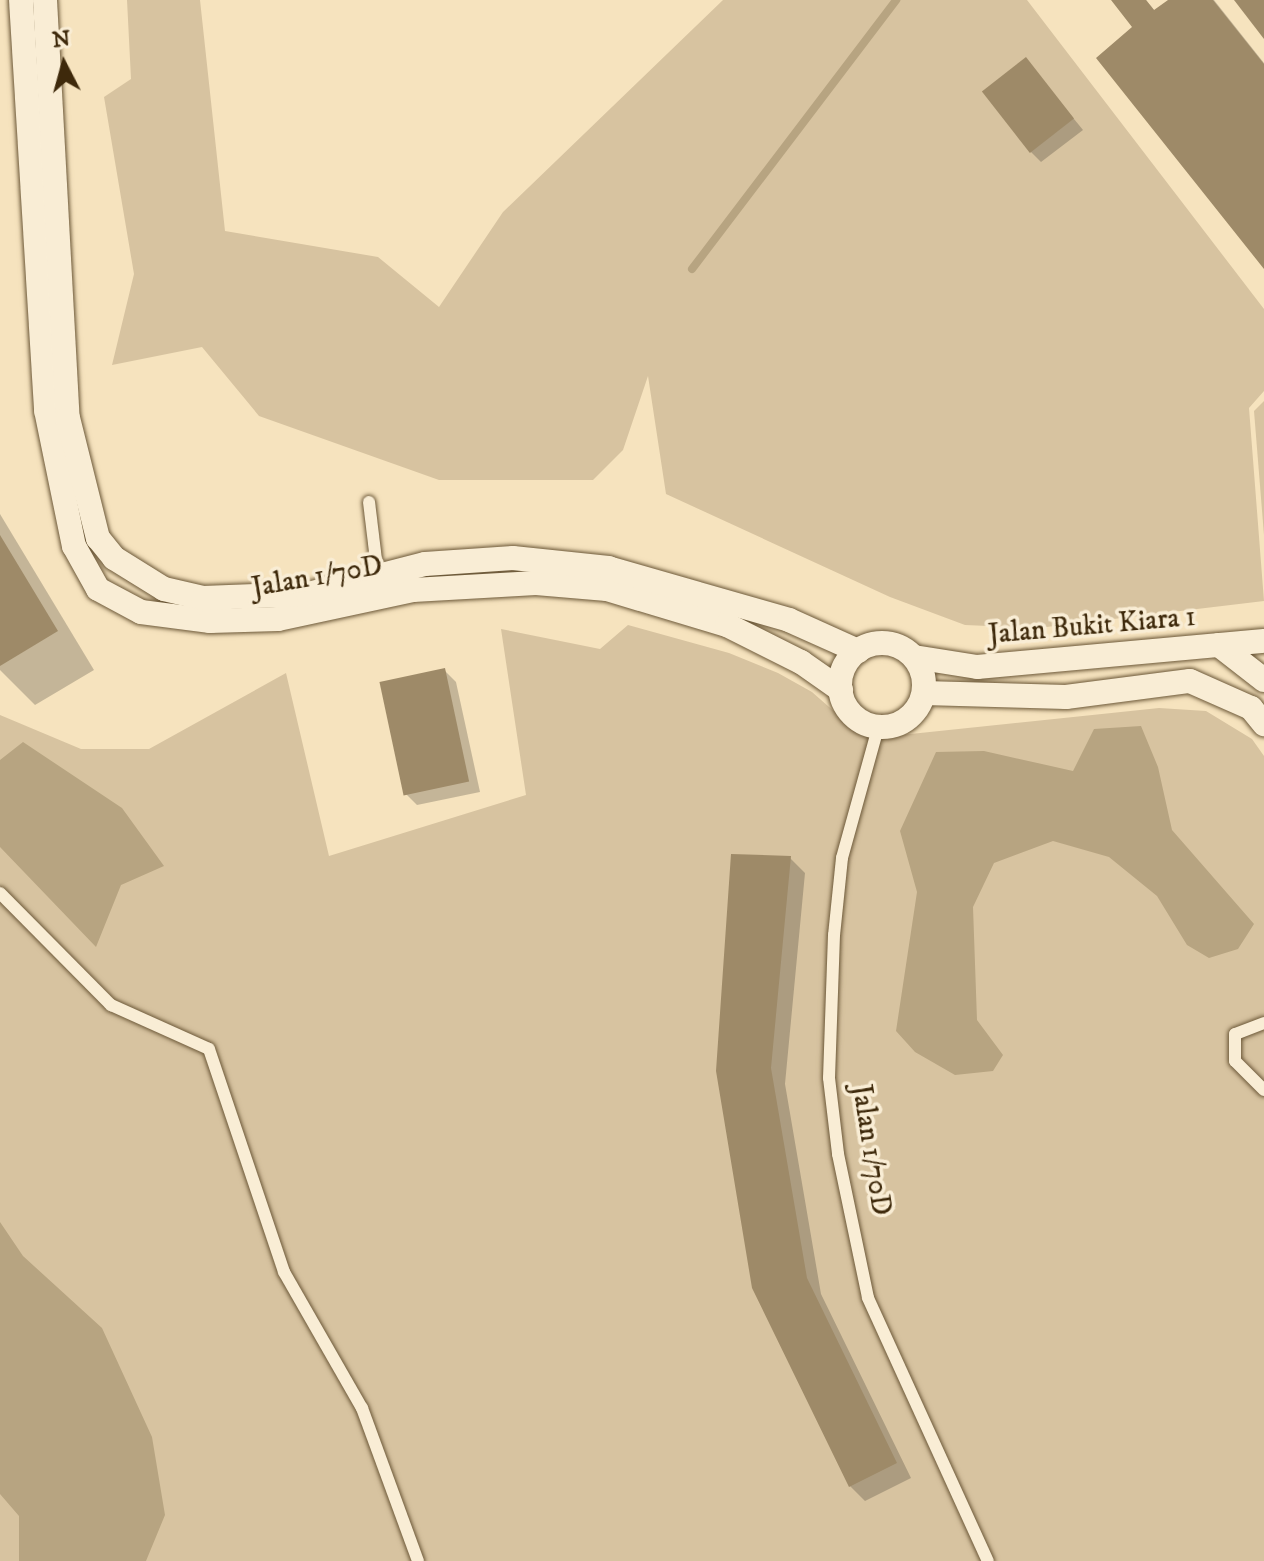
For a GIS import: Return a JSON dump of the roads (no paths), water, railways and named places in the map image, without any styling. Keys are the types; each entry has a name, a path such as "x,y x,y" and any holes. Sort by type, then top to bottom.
{"street":[{"name":"Jalan 1/70D","path":"21,0 46,410 74,546 98,589 141,612 210,621 278,619 413,590 536,583 607,589 727,625 801,662 841,690"},
{"name":"Jalan 1/70D","path":"45,0 68,418 98,538 114,558 164,589 203,598 308,594 425,564 513,558 608,568 652,577 789,620 858,651"},
{"path":"1219,645 1264,641"},
{"path":"893,644 914,657 924,693 912,715 878,728 854,718 841,690 842,671 858,651 893,644"},
{"name":"Jalan Bukit Kiara 1","path":"914,657 977,667 1219,645 1264,680"},
{"name":"Jalan Bukit Kiara 1","path":"924,693 1066,697 1190,681 1251,708 1264,724"}],"lane":[{"path":"369,502 378,576"},
{"name":"Jalan 1/70D","path":"878,728 842,858 834,935 829,1078 838,1154 868,1298 988,1561"},
{"path":"0,893 111,1005 209,1049 284,1272 362,1408 418,1561"},
{"path":"1264,1023 1235,1034 1235,1061 1264,1090"}],"waterway":[{"path":"692,269 896,0"}]}
